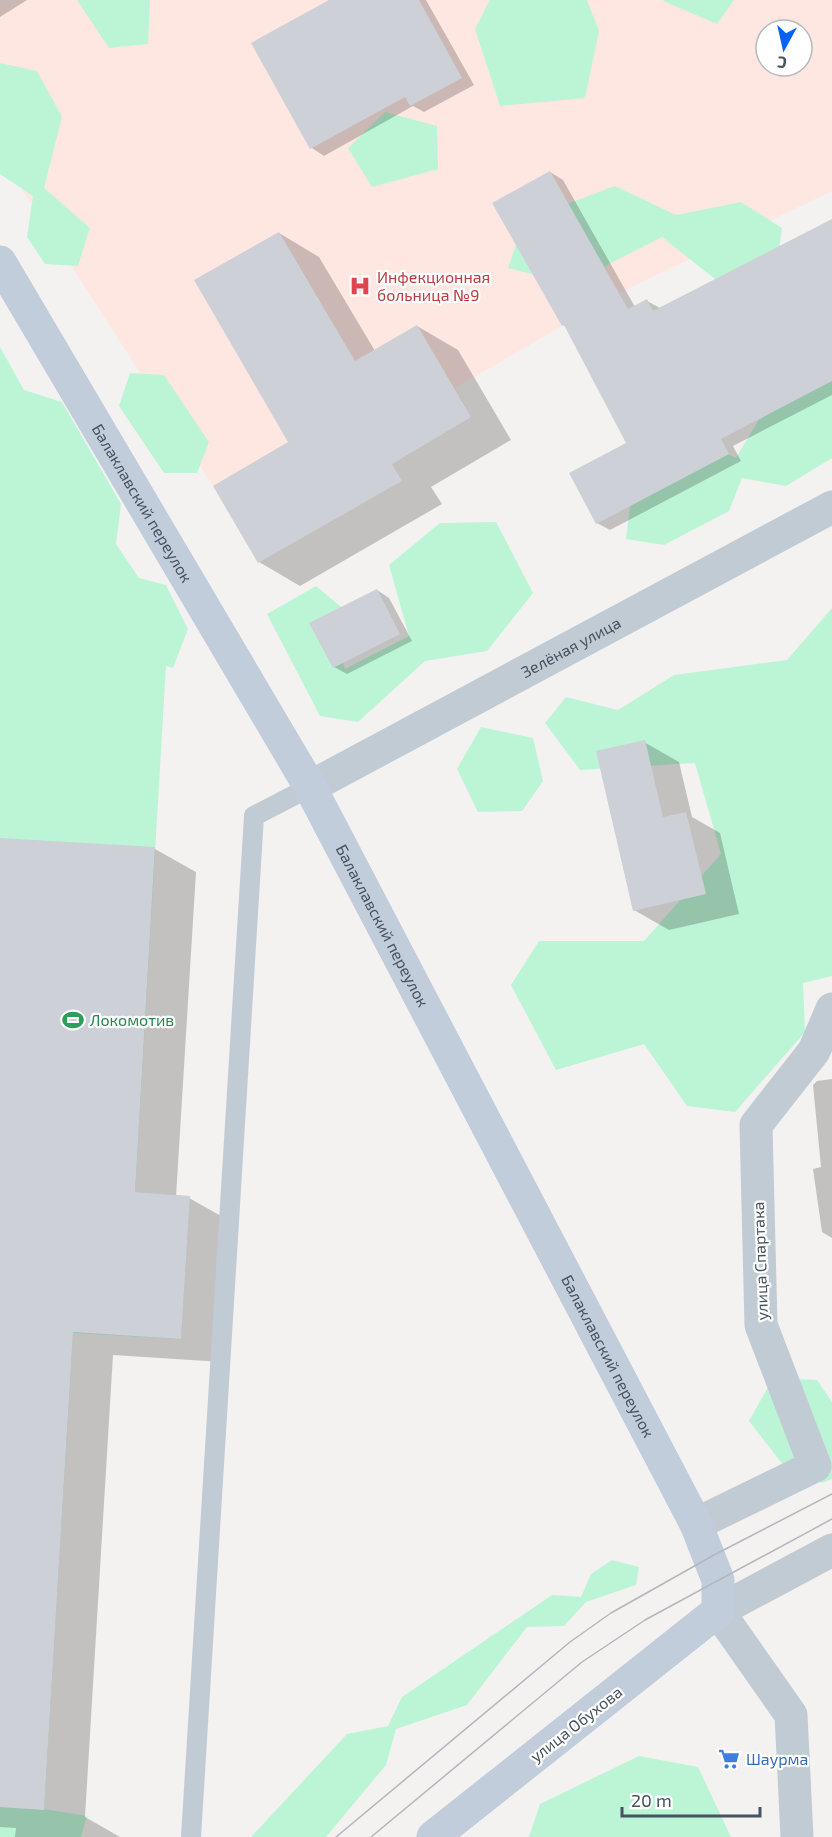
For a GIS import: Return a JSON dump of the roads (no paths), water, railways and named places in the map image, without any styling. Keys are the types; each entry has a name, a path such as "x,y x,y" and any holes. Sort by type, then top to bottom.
{"street":[{"name":"Балаклавский переулок","path":"0,262 310,787 696,1524 718,1580 718,1611"},
{"name":"Зелёная улица","path":"310,787 832,507"},
{"name":"улица Спартака","path":"696,1524 824,1462 761,1325 756,1125 814,1051 832,1010"},
{"path":"797,1837 792,1715 718,1611 832,1550"},
{"name":"улица Обухова","path":"433,1837 718,1611"}],"lane":[{"path":"191,1837 254,816 310,787"}],"tram line":[{"path":"336,1837 570,1642 611,1613 714,1555 832,1494"},
{"path":"371,1837 582,1662 645,1620 832,1519"}],"place":[{"name":"Инфекционная больница №9","path":"360,286"},
{"name":"Локомотив","path":"73,1020"},
{"name":"Шаурма","path":"729,1759"}]}
